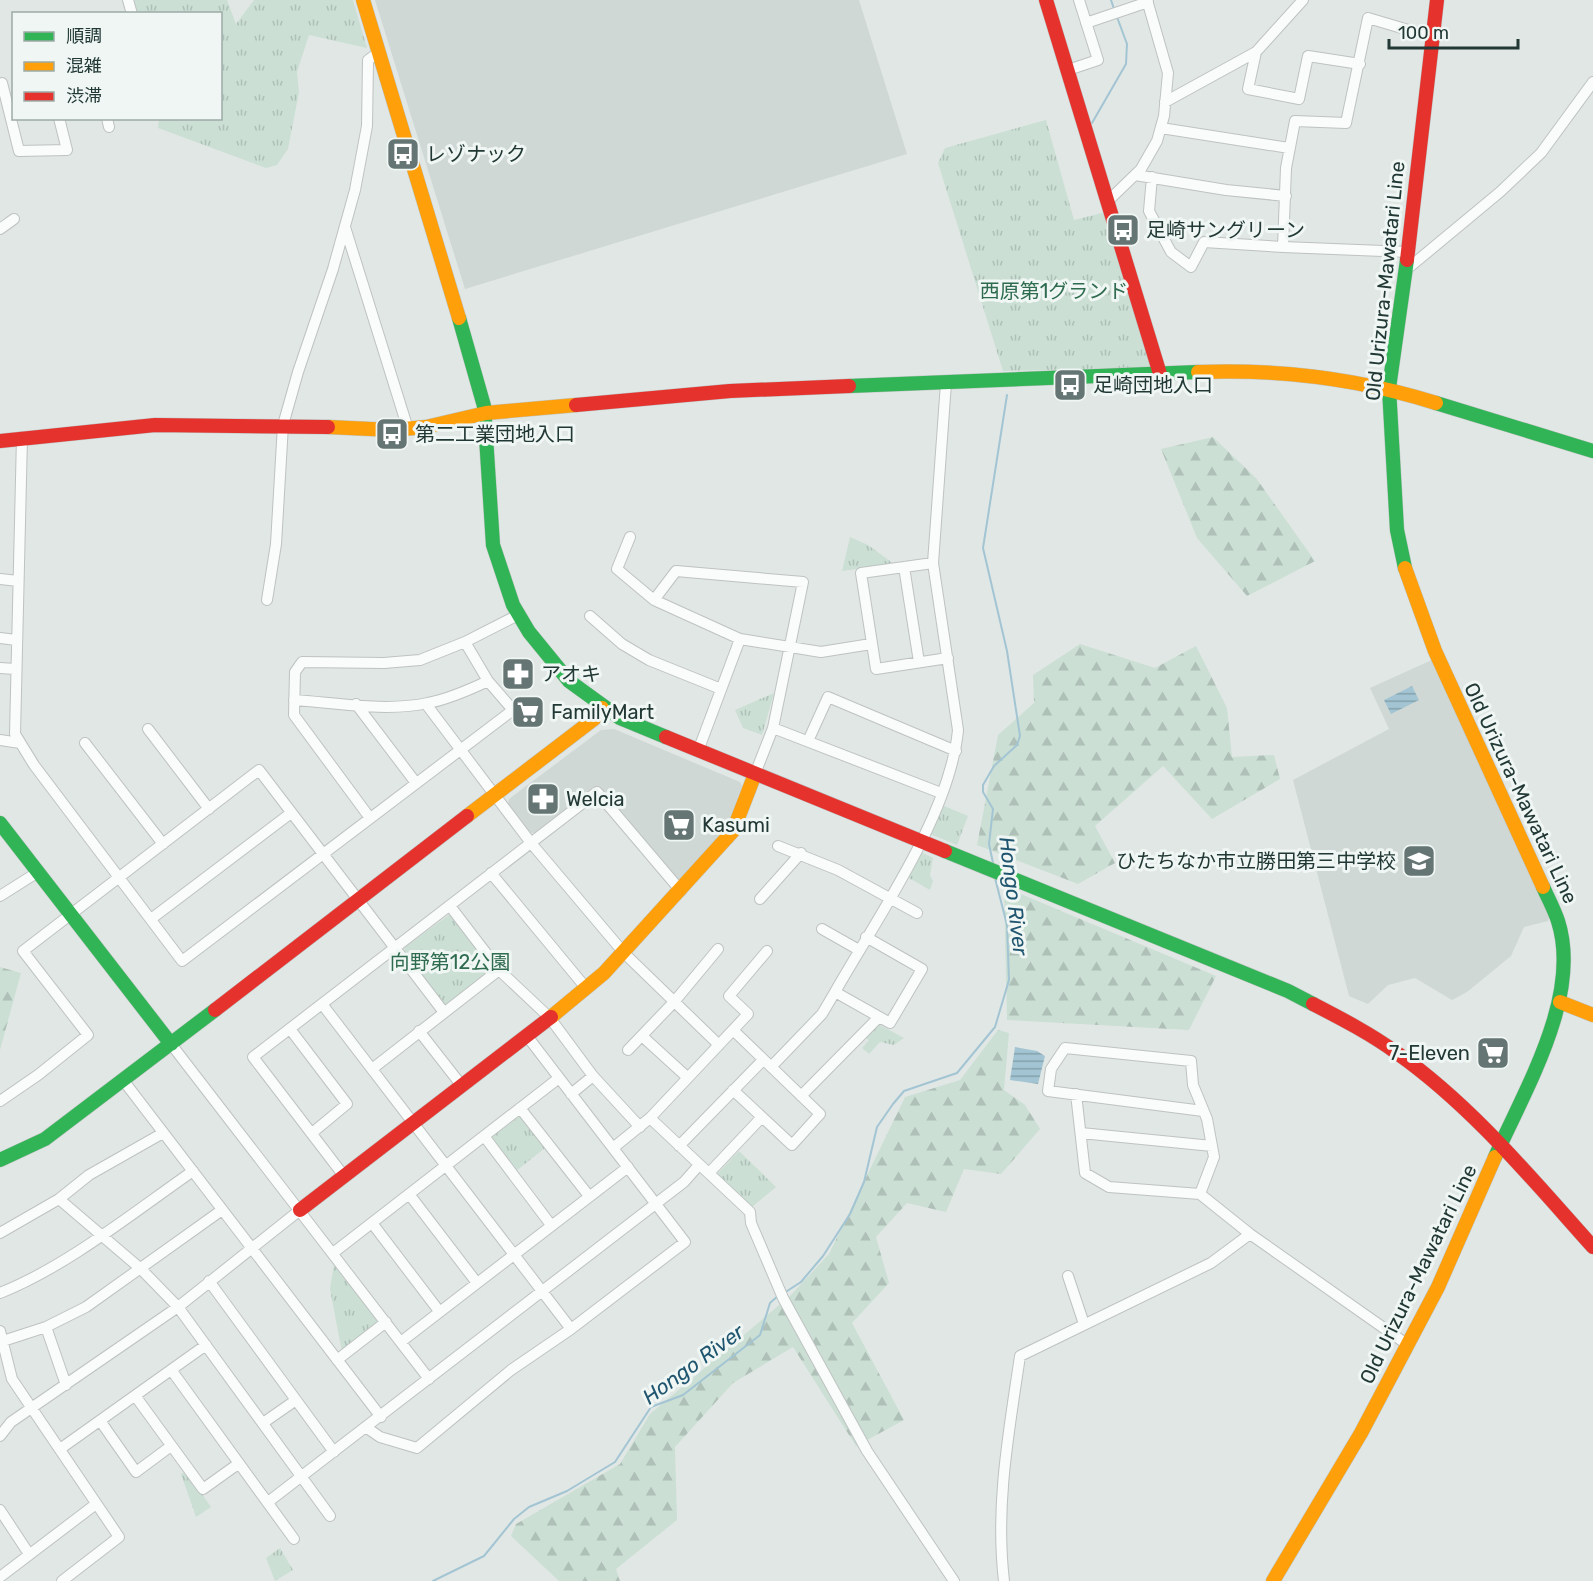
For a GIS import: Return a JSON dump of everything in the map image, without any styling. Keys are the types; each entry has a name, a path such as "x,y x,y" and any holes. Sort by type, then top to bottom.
{"street":[{"path":"363,0 455,299 486,413 489,516 495,553 518,615 551,661 566,677 602,708 698,751 1288,991 1370,1035 1410,1061 1502,1145 1593,1247"},
{"path":"1046,0 1160,374"},
{"path":"1068,70 1098,60 1080,0"},
{"path":"1166,102 1256,51 1303,0"},
{"name":"Old Urizura-Mawatari Line","path":"1274,1581 1408,1345 1502,1145 1556,1019 1564,975 1564,946 1558,920 1435,651 1402,559 1397,530 1389,388 1406,270 1437,0"},
{"path":"1086,22 1148,1 1168,73 1166,102 1157,141 1136,175 1108,200"},
{"path":"1295,121 1346,123 1368,18 1432,37"},
{"path":"1256,51 1248,88 1299,99"},
{"path":"267,600 276,544 283,425 345,226 367,126 368,60 379,52"},
{"path":"1283,247 1289,148 1308,56 1360,64"},
{"path":"1406,270 1500,192 1541,153 1593,82"},
{"path":"1,83 19,151 67,150 59,120"},
{"path":"1161,128 1289,148"},
{"path":"1136,175 1226,190 1286,196"},
{"path":"1152,177 1149,211 1171,252 1191,267 1204,242 1408,252"},
{"path":"0,229 14,219"},
{"path":"345,226 408,429"},
{"path":"0,441 155,425 283,425 408,429 486,413 730,391 1242,370 1275,372 1389,388 1593,451"},
{"path":"679,1146 734,1090 822,1014 921,842 956,751 958,730 933,562 946,383"},
{"path":"22,437 15,734 182,961 513,710 488,681 465,642"},
{"path":"630,537 617,569 654,600 740,639 821,652 871,644"},
{"path":"933,562 861,573 871,644 876,669 948,658"},
{"path":"904,567 919,662"},
{"path":"0,1436 11,1422 178,1307 251,1248 550,1018 624,953 734,831 773,728 803,582 676,572 654,600"},
{"path":"0,579 18,581"},
{"path":"370,818 294,715 296,672 302,662 384,663 420,660 465,642 518,615"},
{"path":"590,616 622,644 649,660 721,689"},
{"path":"0,638 16,640"},
{"path":"698,751 740,639"},
{"path":"0,668 15,669"},
{"path":"294,700 356,705 426,704 467,691 488,681"},
{"path":"808,741 828,697 956,751"},
{"path":"426,704 531,843 624,953 718,1045"},
{"path":"356,705 416,783"},
{"path":"0,1160 45,1139 495,796 594,719 602,708"},
{"path":"773,728 941,793"},
{"path":"148,729 209,809"},
{"path":"0,740 20,743"},
{"path":"85,743 163,844"},
{"path":"0,1101 38,1075 88,1035 23,951 259,770 443,1011"},
{"path":"344,1176 253,1057 597,792 681,891"},
{"path":"151,919 291,813"},
{"path":"0,823 429,1378"},
{"path":"778,846 801,853 917,913"},
{"path":"760,899 801,853"},
{"path":"0,896 38,872"},
{"path":"491,873 586,988"},
{"path":"450,906 499,970 550,1018 593,1076 640,1127"},
{"path":"822,929 859,950"},
{"path":"835,992 890,1023 922,969 866,938"},
{"path":"628,1050 674,1002 718,949"},
{"path":"614,1148 650,1118 748,1014 729,996 767,951"},
{"path":"372,1069 443,1011 499,970"},
{"path":"1560,1002 1593,1015"},
{"path":"322,1004 571,1329"},
{"path":"801,1096 879,1017"},
{"path":"290,1029 347,1104 312,1133"},
{"path":"733,1030 820,1114 792,1145 734,1090"},
{"path":"419,1031 462,1086"},
{"path":"367,1428 380,1437 417,1448 511,1370 571,1329 685,1242 527,1036"},
{"path":"642,1036 687,1077"},
{"path":"1200,1194 1214,1157 1203,1111 1193,1085 1191,1061 1065,1048 1051,1069 1048,1091 1203,1111"},
{"path":"571,1094 593,1076"},
{"path":"333,1253 559,1078"},
{"path":"123,1080 381,1417"},
{"path":"1076,1094 1085,1173 1109,1188 1200,1194 1250,1234 1408,1345"},
{"path":"520,1108 588,1196"},
{"path":"709,1173 762,1117"},
{"path":"650,1118 750,1212 752,1223 782,1295 867,1451 954,1581"},
{"path":"0,1233 59,1199 90,1175 163,1133"},
{"path":"1081,1133 1212,1146"},
{"path":"484,1136 551,1225"},
{"path":"268,1502 656,1204 684,1182 699,1165"},
{"path":"402,1341 628,1167"},
{"path":"0,1293 21,1284 101,1234 193,1171"},
{"path":"409,1194 477,1283"},
{"path":"59,1199 141,1269 178,1307 330,1516"},
{"path":"62,1581 119,1537 12,1378 2,1336 45,1327 86,1307 222,1210"},
{"path":"372,1223 439,1311"},
{"path":"1004,1581 1000,1529 1005,1460 1020,1356 1211,1263 1250,1234"},
{"path":"1068,1276 1084,1324"},
{"path":"209,1281 334,1452"},
{"path":"337,1360 386,1322"},
{"path":"45,1327 66,1385"},
{"path":"60,1449 206,1345"},
{"path":"172,1371 294,1539"},
{"path":"0,1373 12,1378"},
{"path":"136,1397 203,1489 238,1464"},
{"path":"263,1423 296,1400"},
{"path":"101,1422 136,1472 171,1446"},
{"path":"0,1577 96,1504"},
{"path":"0,1510 29,1554"}],"shaded area":[{"path":"375,0 859,0 907,154 465,289"},
{"name":"ひたちなか市立勝田第三中学校","path":"1434,659 1550,914 1548,921 1524,927 1511,956 1467,992 1452,1000 1415,978 1388,985 1368,1004 1349,996 1293,780 1389,729 1370,688"},
{"path":"614,729 740,782 742,786 726,829 682,879 676,879 598,786 535,833 529,833 508,805 509,799 601,730"}],"green space":[{"path":"133,0 227,0 236,24 254,0 353,0 367,48 309,35 297,72 299,92 288,149 277,165 266,168 158,128 159,120 222,120 222,12 136,12"},
{"name":"西原第1グランド","path":"1046,120 1074,220 1106,212 1153,367 1003,371 938,163 945,148"},
{"path":"1213,437 1256,478 1315,561 1247,596 1197,538 1161,449"},
{"path":"850,537 868,545 894,564 842,571"},
{"path":"1080,644 1155,668 1196,646 1227,708 1232,757 1274,755 1280,779 1212,819 1163,766 1095,826 1115,863 1078,884 977,845 998,735 1034,703 1033,675"},
{"path":"774,693 762,735 743,728 735,710"},
{"path":"942,805 968,816 957,845 930,834"},
{"path":"921,852 933,858 930,875 933,881 930,890 907,877"},
{"path":"1004,887 1216,976 1189,1030 1007,1020"},
{"name":"向野第12公園","path":"449,915 454,915 492,967 492,973 448,1005 442,1003 404,953 405,947"},
{"path":"0,967 21,973 0,1050"},
{"path":"878,1024 904,1038 894,1045 880,1042 869,1054 862,1048 869,1040 864,1037"},
{"path":"998,1030 1009,1033 1004,1090 1025,1105 1040,1129 1001,1174 964,1169 946,1212 907,1203 876,1237 889,1283 852,1323 904,1420 856,1446 793,1347 733,1383 675,1447 677,1520 616,1569 620,1581 559,1581 511,1536 516,1524 620,1464 650,1414 790,1296 829,1254 905,1097 960,1080"},
{"path":"520,1116 545,1148 516,1171 491,1138"},
{"path":"739,1151 776,1187 752,1207 717,1174"},
{"path":"334,1264 380,1323 342,1352 330,1289"},
{"path":"186,1471 211,1507 196,1517 181,1474"},
{"path":"280,1548 293,1570 275,1581 266,1558"}],"water":[{"path":"1412,686 1419,700 1391,714 1384,700"},
{"path":"1015,1047 1037,1051 1045,1056 1038,1084 1010,1080"}],"waterway":[{"path":"1111,0 1114,9"},
{"path":"1092,123 1126,64 1127,44 1117,17"},
{"name":"Hongo River","path":"993,863 989,844 993,809 983,792 983,785 994,766 1017,745 1020,736 1007,651 983,548 1007,395"},
{"name":"Hongo River","path":"784,1293 801,1282 823,1256 850,1214 864,1182 877,1127 893,1104 904,1091 957,1073 995,1027 1009,980 1007,925 995,878"},
{"name":"Hongo River","path":"433,1581 484,1556 514,1519 529,1507 567,1491 615,1462 651,1407 683,1395 760,1335 770,1303 779,1295"}],"traffic: fast":[{"path":"1405,568 1397,530 1389,388 1407,260"},
{"path":"459,318 484,406 493,545 513,605 529,632 569,681 620,718 666,737"},
{"path":"849,386 1198,372"},
{"path":"1436,403 1593,451"},
{"path":"0,823 171,1044"},
{"path":"945,851 1288,991 1313,1004"},
{"path":"1495,1157 1547,1042 1557,1011 1562,980 1563,950 1558,921 1543,887"},
{"path":"0,1160 45,1139 215,1010"}],"traffic: slow":[{"path":"363,0 459,318"},
{"path":"1198,372 1259,372 1319,377 1378,388 1436,403"},
{"path":"328,427 392,430 426,427 486,413 576,405"},
{"path":"1405,568 1435,651 1543,887"},
{"path":"467,816 594,719 602,708"},
{"path":"551,1017 604,973 733,831 755,774"},
{"path":"1560,1002 1593,1015"},
{"path":"1273,1581 1361,1433 1438,1287 1495,1157"}],"traffic: jam":[{"path":"1046,0 1160,374"},
{"path":"1407,260 1437,0"},
{"path":"576,405 730,391 849,386"},
{"path":"0,441 155,425 328,427"},
{"path":"666,737 945,851"},
{"path":"215,1010 467,816"},
{"path":"1313,1004 1387,1046 1451,1096 1500,1144 1593,1247"},
{"path":"300,1210 551,1017"}],"place":[{"name":"レゾナック","path":"403,154"},
{"name":"足崎サングリーン","path":"1123,230"},
{"name":"足崎団地入口","path":"1070,385"},
{"name":"第二工業団地入口","path":"392,434"},
{"name":"アオキ","path":"518,674"},
{"name":"FamilyMart","path":"528,712"},
{"name":"Welcia","path":"543,799"},
{"name":"Kasumi","path":"679,825"},
{"name":"ひたちなか市立勝田第三中学校","path":"1419,861"},
{"name":"7-Eleven","path":"1493,1053"}]}
